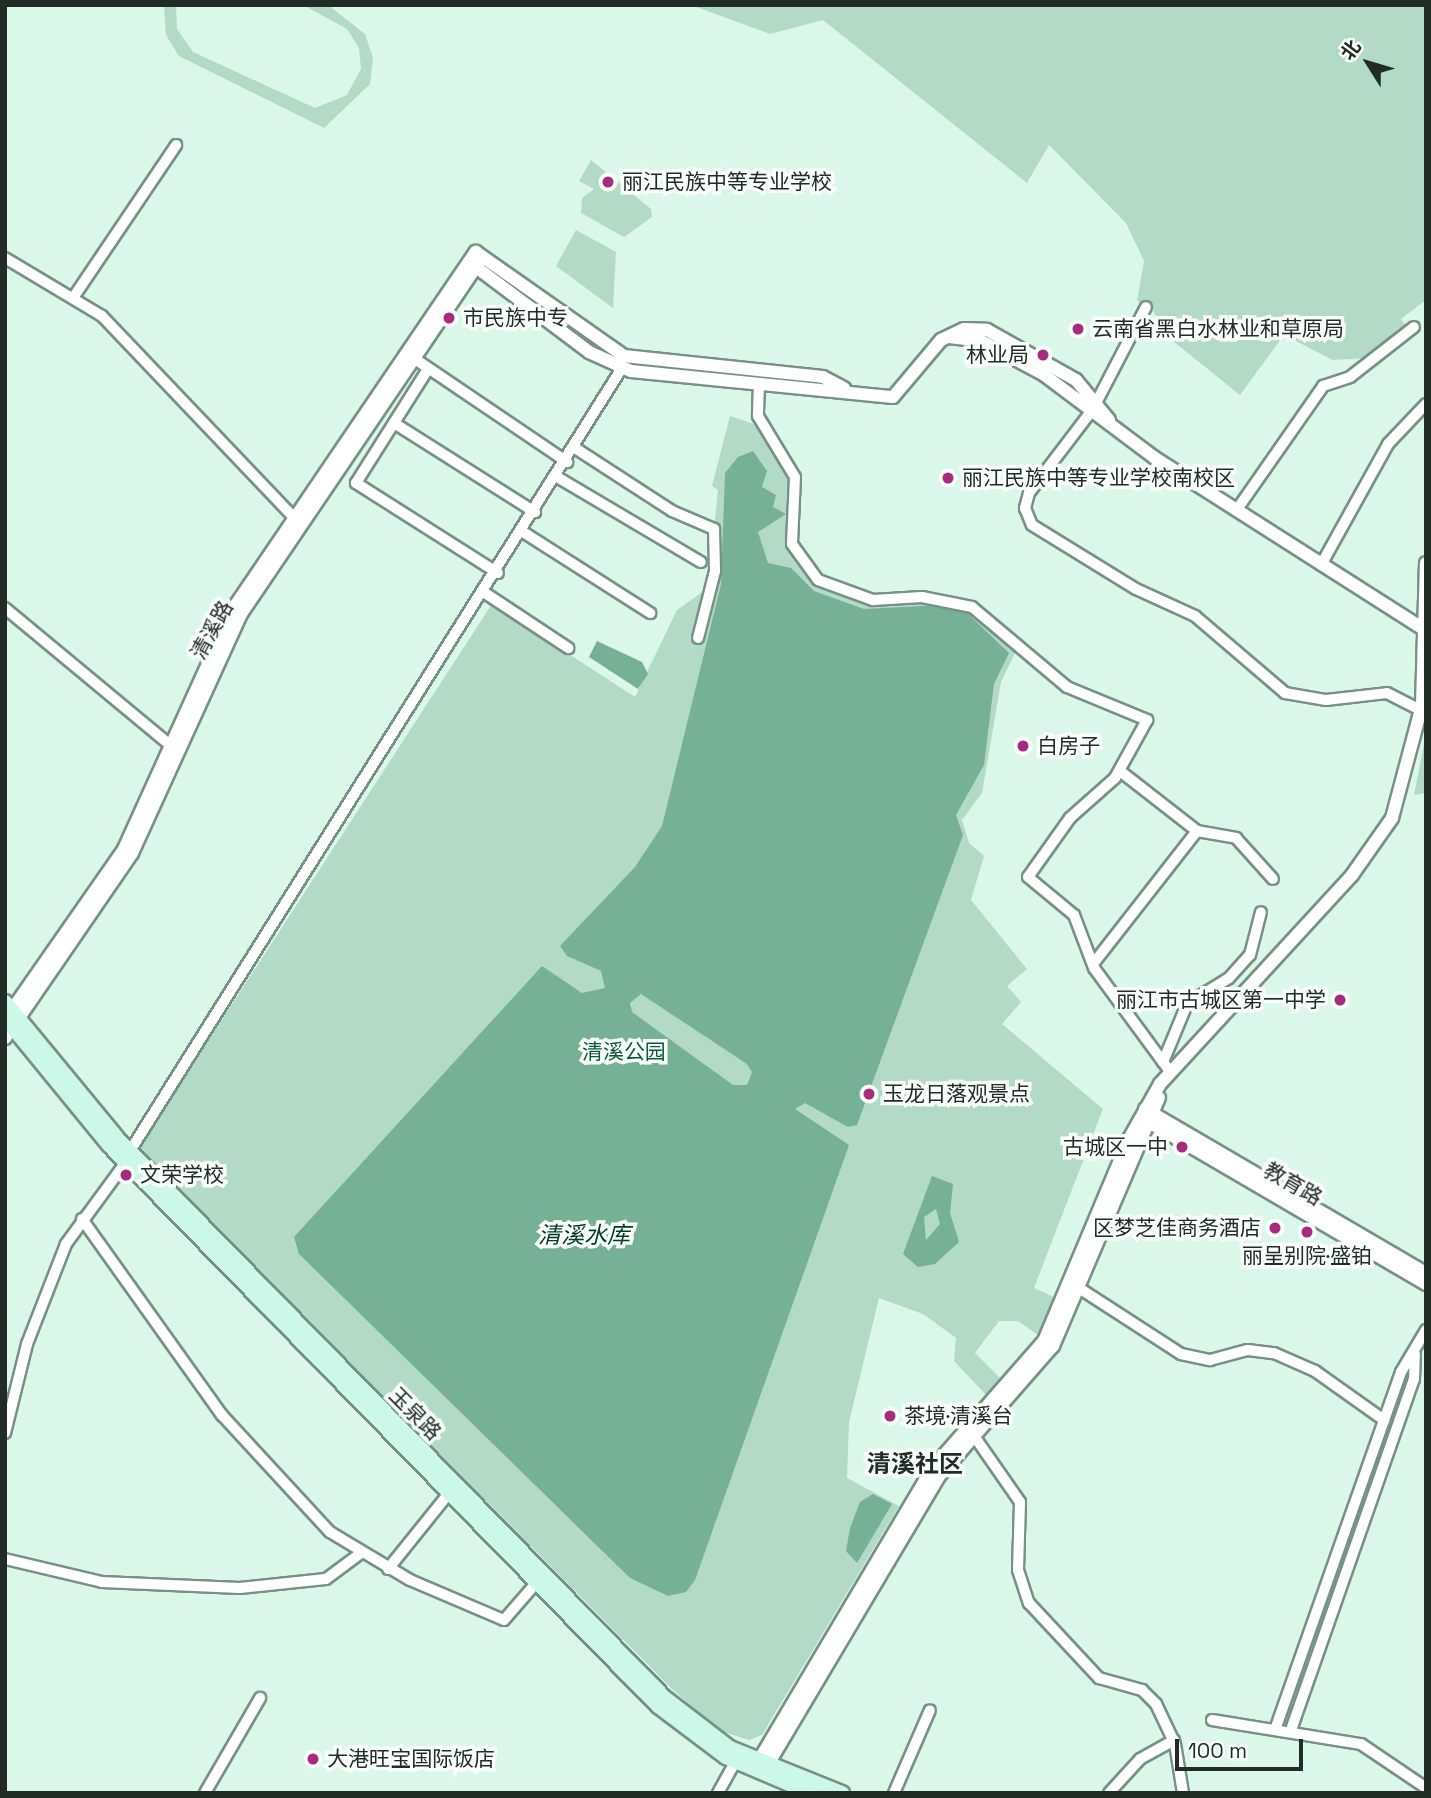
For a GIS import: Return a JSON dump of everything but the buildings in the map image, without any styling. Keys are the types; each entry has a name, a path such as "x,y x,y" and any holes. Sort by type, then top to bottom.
{"main road":[{"name":"玉泉路","path":"9,1019 128,1156 449,1493 676,1722 736,1762 842,1793"},
{"name":"玉泉路","path":"128,1156 665,1698 713,1738 759,1768 811,1793"}],"street":[{"path":"75,295 176,145"},
{"path":"5,258 75,295 118,331 254,482 295,519"},
{"path":"476,259 589,352 622,368 759,384 844,388 896,396 946,337 987,330 1076,380 1109,420 1155,458 1238,508 1321,565 1425,630"},
{"path":"476,259 624,356 823,376 844,388"},
{"name":"清溪路","path":"9,1019 136,845 241,614 415,359 476,259"},
{"name":"清溪路","path":"9,1019 115,865 171,746 221,629 476,259"},
{"path":"1146,307 1095,406 1029,493 1025,508 1032,525 1136,589 1195,616 1285,693 1326,700 1387,693 1421,710"},
{"path":"1238,508 1323,386 1350,377 1414,327"},
{"path":"415,359 567,462"},
{"path":"5,1433 27,1344 82,1219 128,1156 498,573 622,368"},
{"path":"428,369 356,483 498,573"},
{"path":"759,384 758,416 795,477 792,544 815,577 866,598 939,600 987,614 1022,655 1066,687 1147,720 1120,771 1070,818 1028,877 1071,910 1093,964 1166,1066"},
{"path":"1321,565 1388,444 1426,404"},
{"path":"394,423 536,512"},
{"path":"575,448 714,529 715,571 698,638"},
{"path":"558,477 701,562"},
{"path":"523,532 650,613"},
{"path":"759,1768 936,1462 1044,1341 1146,1115 1180,1058 1249,981 1352,875 1383,833 1399,803 1421,710 1426,563"},
{"path":"485,593 568,648"},
{"path":"5,608 171,746"},
{"path":"1120,771 1197,831 1236,838 1273,879"},
{"path":"1093,964 1197,831"},
{"path":"759,1768 925,1499 972,1433 1040,1366 1079,1288 1166,1066 1187,1004 1238,970 1254,949 1261,912"},
{"path":"1238,970 1249,981"},
{"path":"1166,1066 1180,1058"},
{"name":"教育路","path":"1146,1115 1426,1273"},
{"name":"教育路","path":"1146,1115 1426,1284"},
{"path":"82,1219 222,1415 311,1514 361,1553 388,1569 503,1620 537,1582"},
{"path":"1079,1288 1181,1354 1210,1360 1248,1350 1274,1353 1315,1371 1384,1420"},
{"path":"1291,1730 1414,1379 1416,1354 1426,1329"},
{"path":"1276,1727 1401,1372 1416,1354"},
{"path":"972,1433 1020,1502 1018,1570 1029,1603 1099,1678 1144,1692 1174,1740 1183,1793"},
{"path":"388,1569 449,1493"},
{"path":"5,1559 102,1581 240,1588 326,1579 361,1553"},
{"path":"205,1793 260,1699"},
{"path":"894,1793 930,1710"},
{"path":"1212,1720 1276,1727 1370,1747 1426,1788"},
{"path":"1109,1793 1140,1759 1174,1740"},
{"path":"718,1793 736,1762"}],"green space":[{"path":"164,5 176,5 177,29 193,52 315,108 347,95 361,69 359,48 347,29 303,5 328,5 365,34 373,58 370,84 324,128 179,56 166,35"},
{"path":"691,5 1426,5 1426,300 1401,319 1407,327 1366,358 1333,360 1284,335 1240,395 1163,333 1151,305 1137,301 1144,261 1126,223 1049,145 1027,183 823,20 770,34"},
{"path":"591,160 651,209 652,217 624,237 581,213 582,198 594,189 579,181"},
{"path":"576,230 616,252 613,308 556,266"},
{"name":"清溪公园","path":"730,416 757,425 789,474 790,551 814,582 867,602 942,603 977,613 1016,651 1001,682 982,793 962,820 969,843 984,856 971,900 1027,969 1007,986 1021,1002 1002,1024 1103,1109 1034,1288 1056,1298 1038,1335 1018,1321 999,1321 975,1353 1003,1381 988,1397 954,1361 956,1338 923,1314 879,1298 849,1422 847,1478 899,1506 762,1735 749,1740 718,1730 671,1688 138,1149 492,604 635,697 677,610 708,588 718,490 712,486"},
{"path":"1426,730 1426,793 1414,795 1423,749"}],"water":[{"name":"清溪水库","path":"753,451 767,471 762,487 776,495 773,507 786,514 758,532 768,563 791,568 814,591 864,609 941,605 965,611 1009,653 994,684 984,765 956,815 963,835 857,1125 848,1127 805,1103 795,1109 849,1145 695,1580 686,1592 668,1596 630,1578 299,1254 294,1237 542,966 582,993 605,988 601,971 567,956 560,946 635,867 662,826 721,584 725,473 738,457","holes":["641,994 747,1064 752,1072 747,1085 733,1085 632,1012 630,1003"]},
{"path":"597,641 642,662 648,674 638,689 589,657"},
{"path":"932,1176 953,1184 950,1213 959,1242 935,1264 918,1267 903,1254","holes":["936,1209 940,1224 926,1240 924,1217"]},
{"path":"873,1494 892,1504 857,1563 846,1551 850,1528 860,1502"}],"place":[{"name":"丽江民族中等专业学校","path":"608,182"},
{"name":"市民族中专","path":"449,318"},
{"name":"云南省黑白水林业和草原局","path":"1078,329"},
{"name":"林业局","path":"1043,355"},
{"name":"丽江民族中等专业学校南校区","path":"948,478"},
{"name":"白房子","path":"1023,746"},
{"name":"丽江市古城区第一中学","path":"1340,1000"},
{"name":"玉龙日落观景点","path":"869,1094"},
{"name":"古城区一中","path":"1182,1147"},
{"name":"文荣学校","path":"126,1175"},
{"name":"区梦芝佳商务酒店","path":"1275,1228"},
{"name":"丽呈别院·盛铂","path":"1307,1232"},
{"name":"茶境·清溪台","path":"890,1416"},
{"name":"大港旺宝国际饭店","path":"313,1759"}],"district":[{"name":"清溪社区","path":"915,1464"}]}
